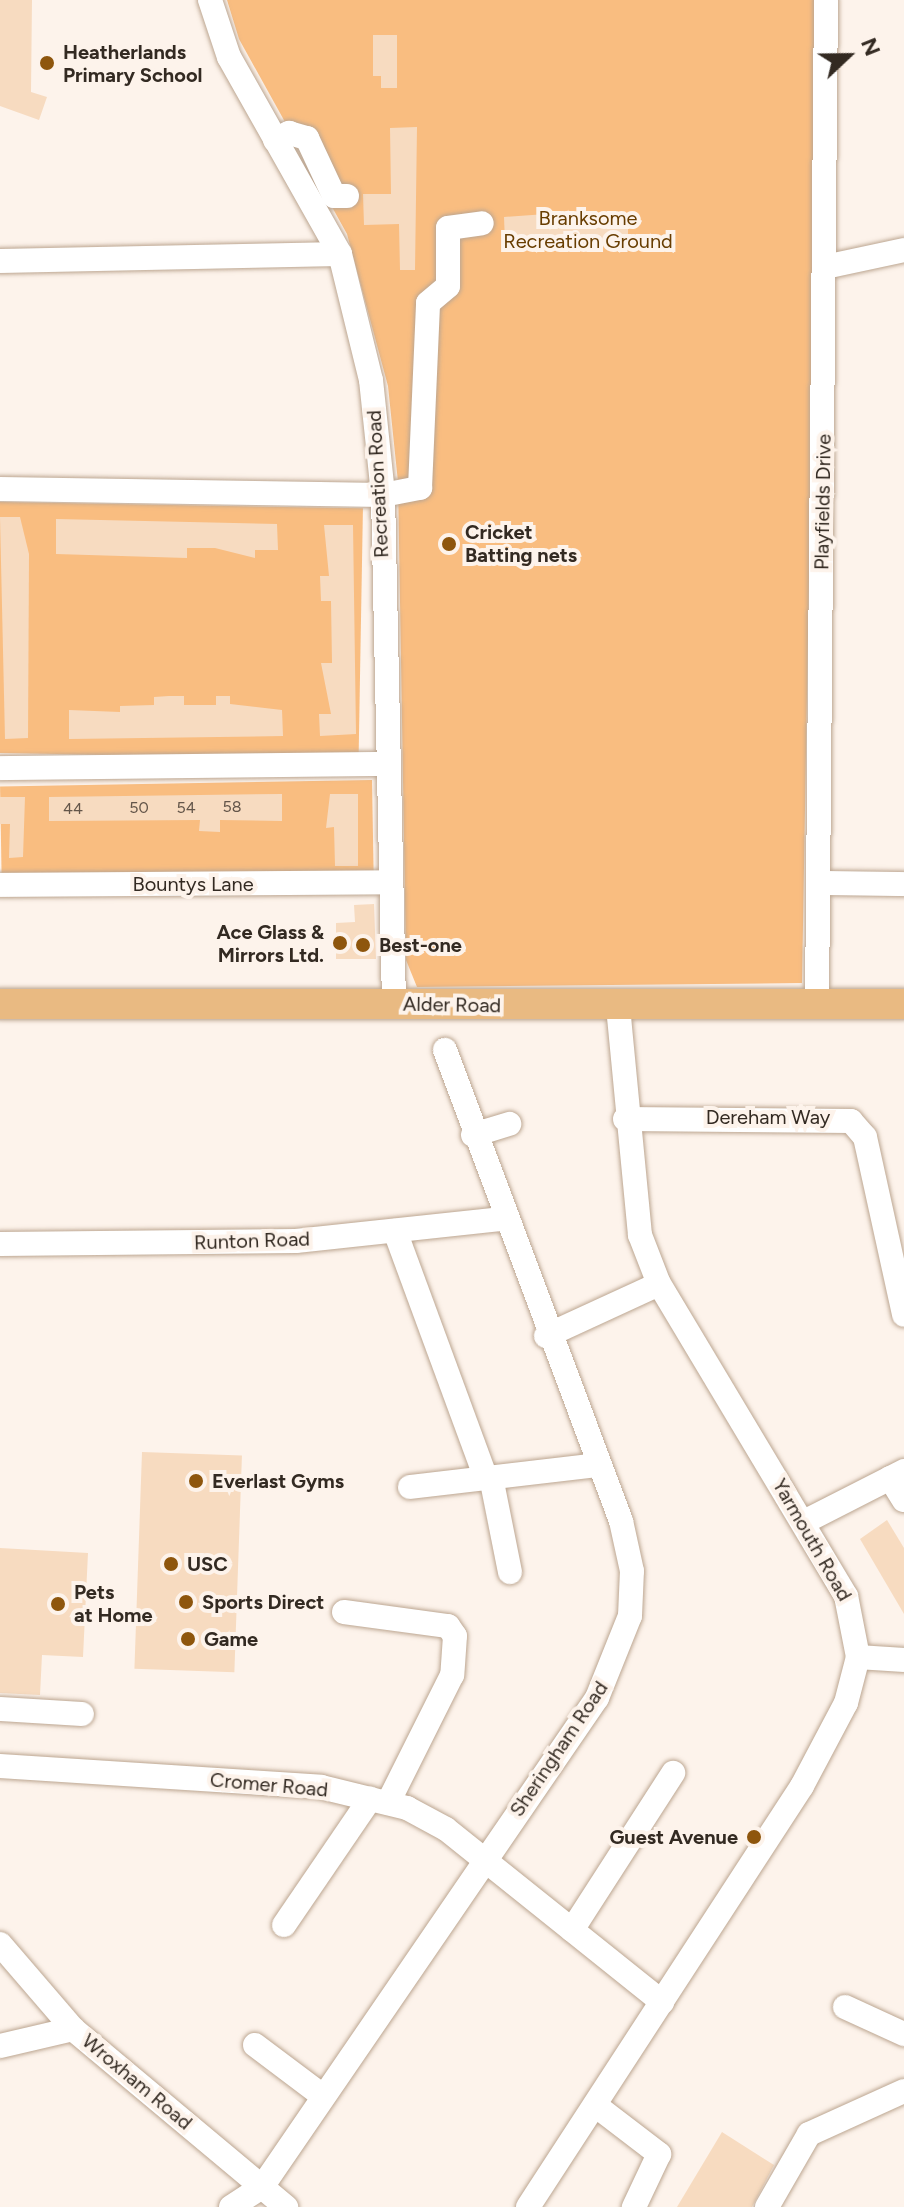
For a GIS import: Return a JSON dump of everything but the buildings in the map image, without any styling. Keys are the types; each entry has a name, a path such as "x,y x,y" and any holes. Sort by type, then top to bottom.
{"main road":[{"name":"Alder Road","path":"0,1004 904,1004"}],"street":[{"name":"Recreation Road","path":"210,0 229,57 340,254 371,380 383,495 387,882 394,1004"},
{"name":"Playfields Drive","path":"817,1005 826,0"},
{"path":"275,140 289,133 307,138 334,196 347,196"},
{"path":"0,489 383,495 420,488 428,303 448,286 448,228 482,223"},
{"path":"825,267 904,250"},
{"path":"0,261 340,254"},
{"path":"0,768 385,764"},
{"name":"Bountys Lane","path":"0,885 387,882"},
{"path":"819,883 904,884"},
{"name":"Yarmouth Road","path":"528,2207 834,1730 858,1657 846,1596 659,1284 640,1235 625,1119 618,1006"},
{"name":"Sheringham Road","path":"231,2207 262,2187 483,1860 597,1698 630,1616 632,1571 598,1465 502,1219 445,1050"},
{"name":"Dereham Way","path":"625,1119 851,1121 865,1137 904,1315"},
{"path":"473,1135 509,1124"},
{"name":"Runton Road","path":"0,1244 296,1241 502,1219"},
{"path":"395,1231 489,1478 510,1572"},
{"path":"546,1336 659,1284"},
{"path":"410,1487 598,1465"},
{"path":"804,1522 897,1474 904,1500"},
{"path":"284,1925 379,1801 452,1675 455,1636 448,1626 344,1612"},
{"path":"858,1657 904,1660"},
{"path":"0,1709 82,1714"},
{"name":"Cromer Road","path":"0,1766 321,1787 379,1801 446,1829 662,2002"},
{"path":"572,1930 673,1773"},
{"name":"Wroxham Road","path":"0,1944 73,2029 286,2207"},
{"path":"845,2007 904,2034"},
{"path":"0,2046 73,2029"},
{"path":"255,2045 323,2096"},
{"path":"767,2207 809,2134 904,2091"},
{"path":"595,2105 659,2154 634,2207"}],"green space":[{"name":"Branksome Recreation Ground","path":"227,0 819,0 802,983 417,987 406,960 398,482 388,386 347,234 239,39"},
{"path":"0,502 363,508 359,759 0,753"},
{"path":"372,780 374,877 2,883 0,786"}],"place":[{"name":"Heatherlands Primary School","path":"47,63"},
{"name":"Cricket Batting nets","path":"449,544"},
{"name":"Ace Glass & Mirrors Ltd.","path":"340,943"},
{"name":"Best-one","path":"363,945"},
{"name":"Everlast Gyms","path":"196,1481"},
{"name":"USC","path":"171,1564"},
{"name":"Sports Direct","path":"186,1602"},
{"name":"Pets at Home","path":"58,1604"},
{"name":"Game","path":"188,1639"},
{"name":"Guest Avenue","path":"754,1837"}]}
